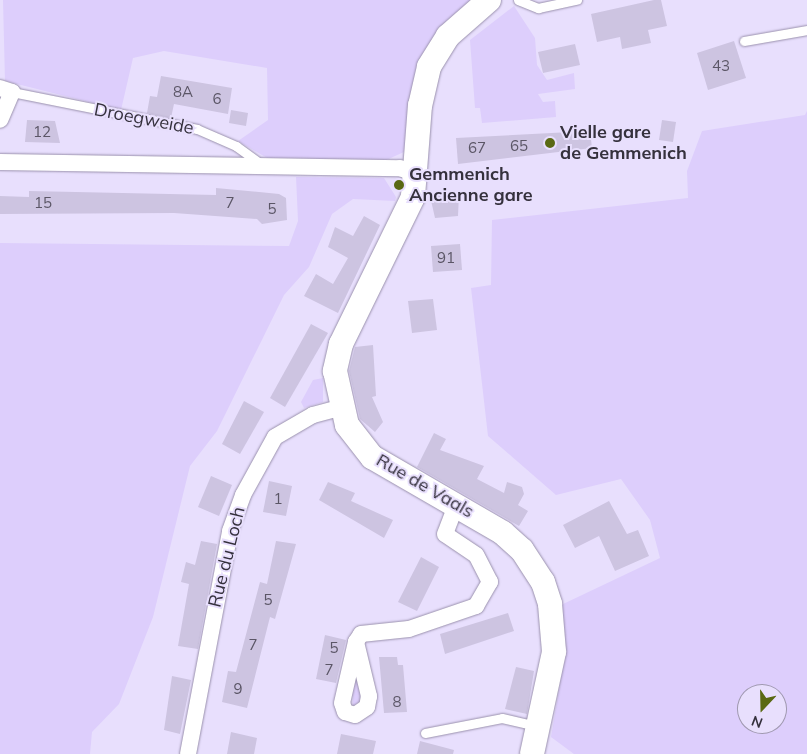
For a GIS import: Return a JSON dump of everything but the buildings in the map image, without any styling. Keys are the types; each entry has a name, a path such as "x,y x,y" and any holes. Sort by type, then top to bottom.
{"main road":[{"name":"Rue de Vaals","path":"489,0 448,36 429,66 420,105 416,174 407,212 336,356 340,408 358,442 372,457 503,533 522,550 543,582 550,604 554,652 540,727 532,754"}],"street":[{"name":"Droegweide","path":"0,120 6,90"},
{"path":"0,162 267,169 400,168 416,174"},
{"name":"Rue du Loch","path":"188,754 230,531 244,495 275,437 312,415 340,408"},
{"path":"356,642 366,631 410,629 476,606 490,582 476,555 445,534 456,506"}],"lane":[{"path":"518,0 538,8 577,0"},
{"path":"744,41 807,30"},
{"name":"Droegweide","path":"6,90 197,129 236,146 267,169"},
{"path":"425,733 502,718 540,727"}],"shaded area":[{"path":"3,0 473,0 457,13 406,151 382,162 274,162 238,141 268,120 267,68 164,51 133,58 121,110 5,81"},
{"path":"514,6 535,38 537,65 547,80 574,73 575,89 538,94 543,102 555,101 556,117 482,123 480,108 475,108 470,40"},
{"path":"807,111 807,754 574,754 551,737 565,654 561,605 660,558 650,520 621,479 556,495 488,436 471,288 491,285 492,220 688,198 687,171 702,131 805,115"},
{"path":"296,177 384,178 396,197 395,201 353,199 332,214 309,267 284,295 217,431 190,466 153,617 119,704 92,732 90,754 0,754 0,243 289,246 298,221"},
{"path":"323,378 323,402 304,408 301,402 313,380"},
{"path":"357,675 362,700 353,706 352,682"}],"place":[{"name":"Vielle gare de Gemmenich","path":"550,143"},
{"name":"Gemmenich Ancienne gare","path":"399,185"}]}
